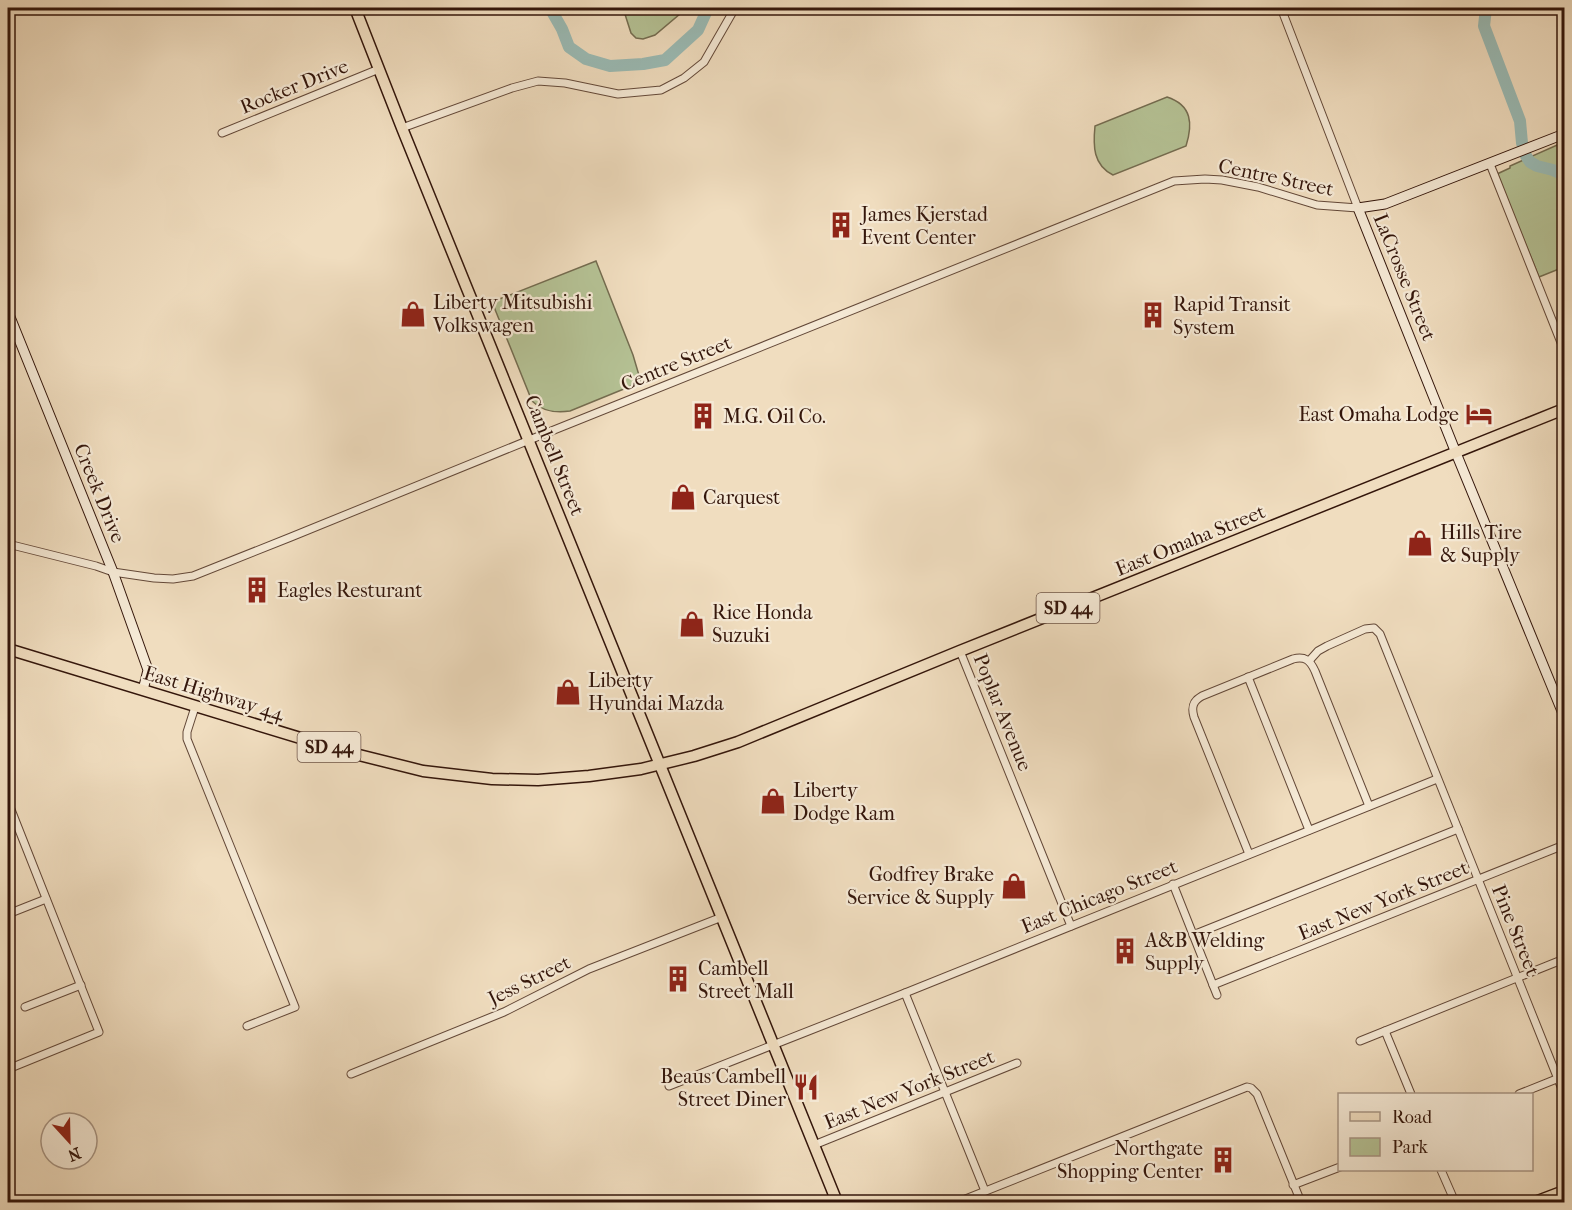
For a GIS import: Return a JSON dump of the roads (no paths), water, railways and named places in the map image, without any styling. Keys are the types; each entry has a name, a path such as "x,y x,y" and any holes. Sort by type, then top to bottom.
{"main road":[{"name":"Cambell Street","path":"355,8 837,1203"},
{"name":"East Omaha Street","path":"660,765 738,742 1564,409"},
{"name":"East Highway 44","path":"8,650 364,757 423,771 492,779 538,780 589,776 660,765"},
{"path":"1535,1203 1564,1191"}],"street":[{"path":"402,128 512,88 538,81 565,83 618,94 661,90 684,78 704,62 735,8"},
{"name":"LaCrosse Street","path":"1281,8 1358,208 1564,716"},
{"name":"Rocker Drive","path":"222,133 379,69"},
{"path":"1358,208 1385,204 1564,134"},
{"path":"1490,164 1564,350"},
{"name":"Centre Street","path":"8,544 112,572 173,579 193,576 1174,181 1222,180 1317,205 1358,208"},
{"name":"Creek Drive","path":"8,312 112,572 148,670 143,690"},
{"name":"Pine Street","path":"1309,661 1327,645 1365,629 1377,630 1517,978 1561,1078 1564,1094"},
{"name":"Poplar Avenue","path":"960,651 1071,926"},
{"path":"1249,854 1192,709 1195,701 1202,696 1248,677 1298,658 1309,661 1316,671 1369,806"},
{"path":"1248,677 1309,830"},
{"path":"195,706 187,739 295,1007 247,1026"},
{"name":"East Chicago Street","path":"669,1086 1437,779"},
{"path":"8,802 10,813 99,1032 8,1070"},
{"path":"1193,935 1458,829"},
{"name":"East New York Street","path":"1213,985 1564,845"},
{"path":"1173,884 1217,995"},
{"path":"8,914 46,899"},
{"name":"Jess Street","path":"351,1074 504,1012 581,973 722,917"},
{"path":"1360,1041 1564,959"},
{"path":"25,1007 81,985"},
{"path":"905,993 985,1191"},
{"path":"1385,1031 1410,1093"},
{"name":"East New York Street","path":"814,1145 1017,1063"},
{"path":"1524,1093 1561,1078"},
{"path":"958,1203 1241,1088 1251,1088 1257,1094 1301,1203"},
{"path":"1293,1185 1338,1168"},
{"path":"1441,1171 1455,1203"}],"waterway":[{"path":"550,8 569,47 586,59 610,66 665,60 698,30 708,8"},
{"path":"1486,8 1484,26 1520,121 1526,156 1537,166 1564,175"}],"place":[{"name":"James Kjerstad Event Center","path":"841,225"},
{"name":"Liberty Mitsubishi Volkswagen","path":"413,314"},
{"name":"Rapid Transit System","path":"1153,315"},
{"name":"East Omaha Lodge","path":"1479,414"},
{"name":"M.G. Oil Co.","path":"703,416"},
{"name":"Carquest","path":"683,497"},
{"name":"Hills Tire & Supply","path":"1420,543"},
{"name":"Eagles Resturant","path":"257,590"},
{"name":"Rice Honda Suzuki","path":"692,624"},
{"name":"Liberty Hyundai Mazda","path":"568,692"},
{"name":"Liberty Dodge Ram","path":"773,801"},
{"name":"Godfrey Brake Service & Supply","path":"1014,886"},
{"name":"A&B Welding Supply","path":"1125,951"},
{"name":"Cambell Street Mall","path":"678,979"},
{"name":"Beaus Cambell Street Diner","path":"806,1087"},
{"name":"Northgate Shopping Center","path":"1223,1160"}]}
